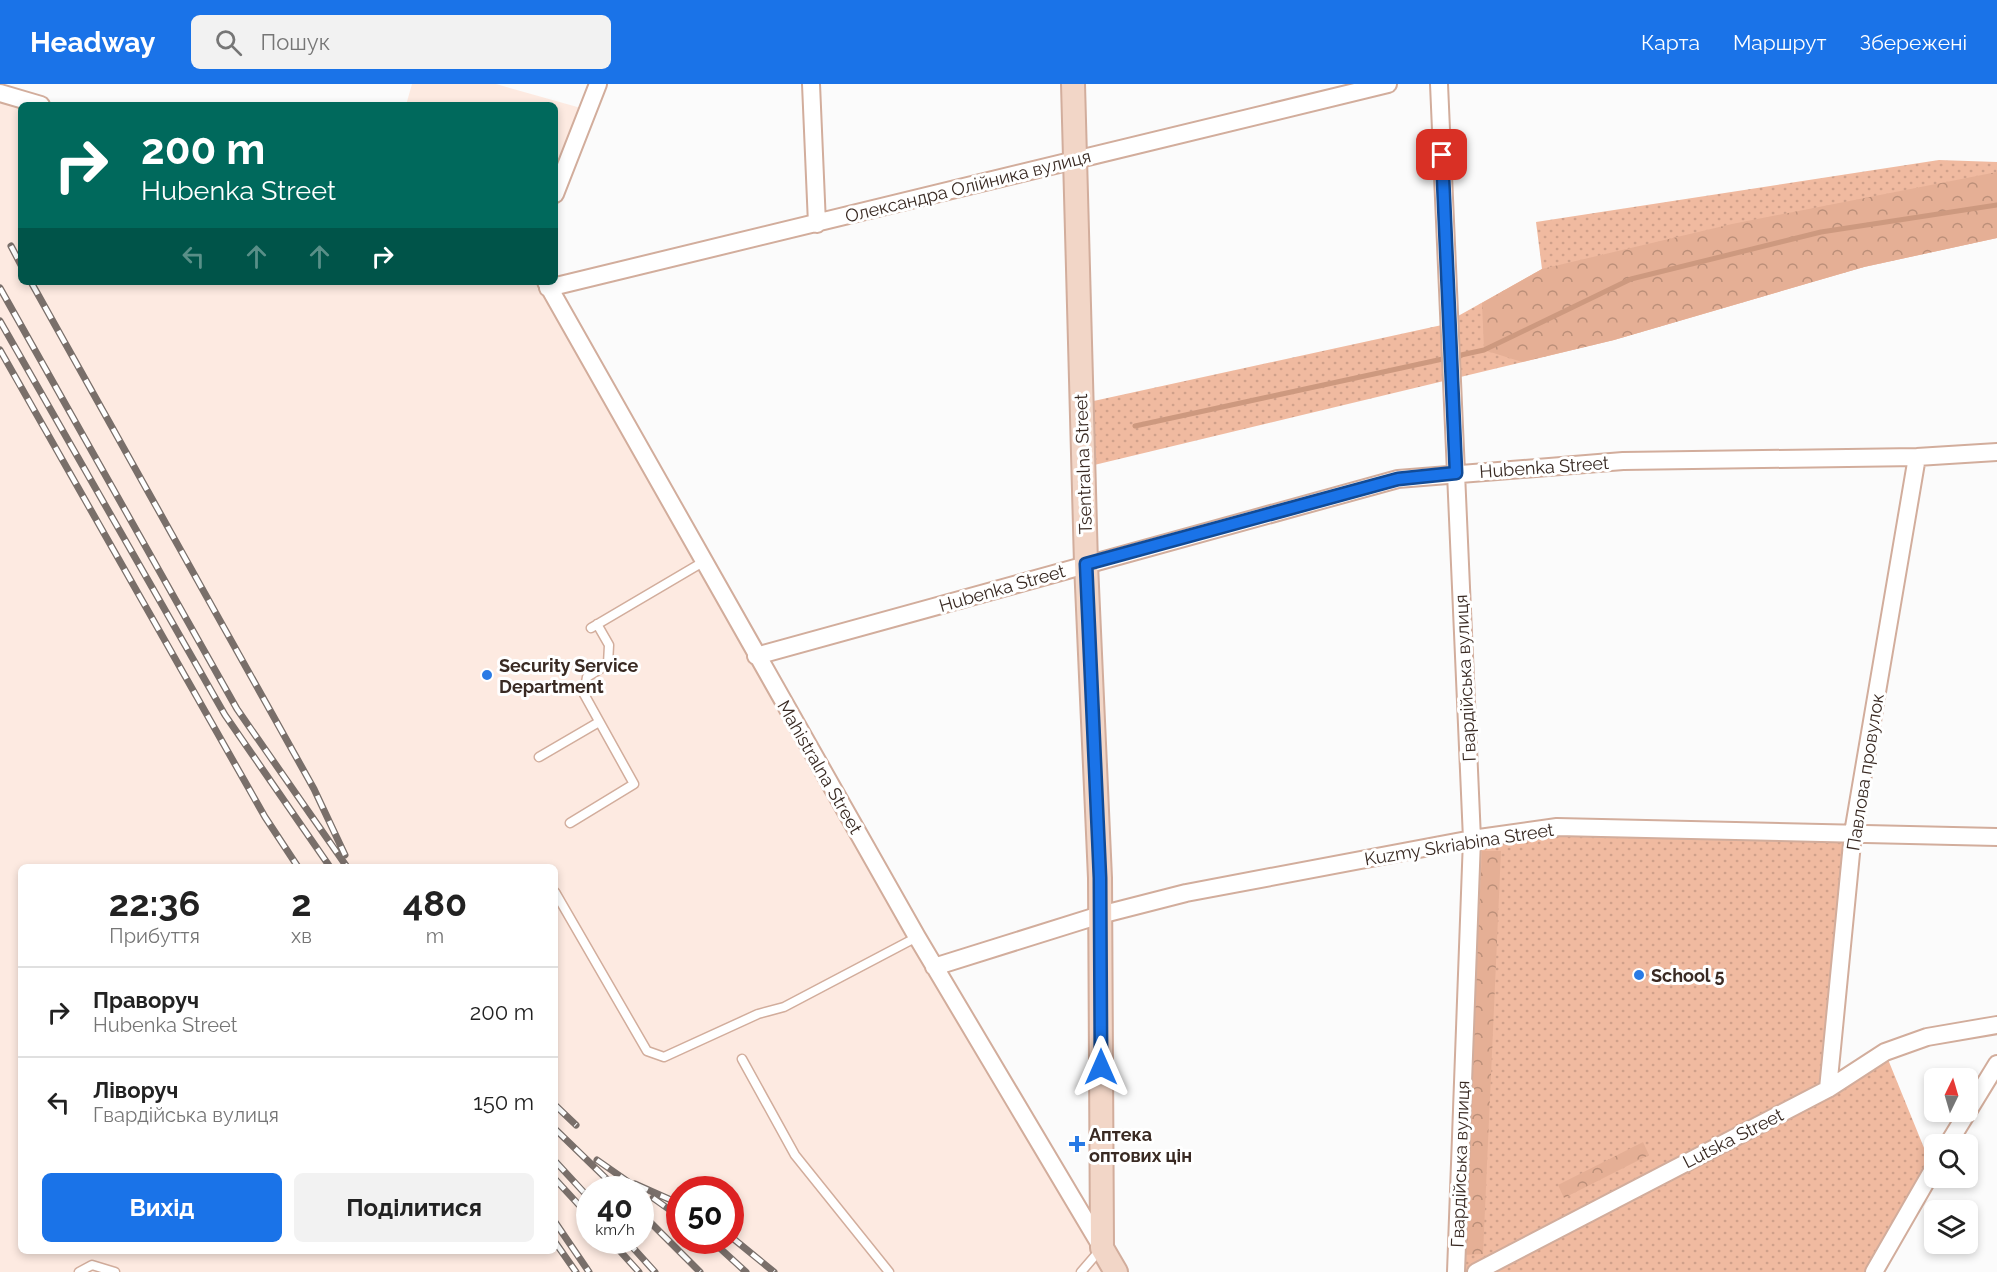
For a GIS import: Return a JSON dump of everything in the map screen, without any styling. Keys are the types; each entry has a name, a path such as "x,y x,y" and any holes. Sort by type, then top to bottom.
{"main road":[{"name":"Tsentralna Street","path":"1073,84 1086,564 1100,915 1102,1248 1116,1272"}],"street":[{"path":"558,186 598,84"},
{"path":"811,84 817,224"},
{"name":"Олександра Олійника вулиця","path":"558,283 817,224 1388,84"},
{"name":"Гвардійська вулиця","path":"1439,84 1472,839 1456,1272"},
{"path":"0,93 31,102"},
{"name":"Mahistralna Street","path":"547,285 934,967 1102,1248"},
{"name":"Hubenka Street","path":"756,656 1398,479 1623,461 1917,457 1997,452"},
{"name":"Павлова провулок","path":"1828,1089 1853,833 1917,457"},
{"name":"Kuzmy Skriabina Street","path":"934,967 1100,915 1186,893 1472,839 1557,827 1997,837"},
{"name":"Lutska Street","path":"1476,1272 1828,1089 1885,1052 1927,1037 1997,1025"},
{"path":"1954,1134 1997,1064"},
{"path":"1874,1272 1924,1185"}],"lane":[{"path":"570,824 634,784 584,694 586,677 608,664 609,645 594,626 703,562"},
{"path":"539,757 599,722"},
{"path":"558,897 647,1051 664,1057 758,1014 784,1007 917,937"},
{"path":"742,1059 795,1155 889,1272"},
{"path":"1081,1272 1102,1248"},
{"path":"79,1272 92,1265 116,1272"}],"shaded area":[{"path":"412,84 496,84 588,110 558,186 558,102 407,102"},
{"path":"0,93 18,103 18,285 548,285 1110,1272 0,1272"},
{"path":"1939,160 1997,162 1997,238 1864,267 1614,340 1090,466 1089,402 1442,325 1542,269 1536,222"},
{"path":"1557,827 1853,833 1828,1088 1885,1052 1924,1148 1924,1186 1874,1272 1456,1272 1472,839"}],"green space":[{"path":"1997,172 1997,238 1864,267 1614,340 1522,362 1484,350 1482,303 1542,269 1732,224"},
{"path":"1482,851 1501,851 1483,1254 1462,1255"},
{"path":"1643,1142 1649,1155 1564,1198 1558,1185"}],"waterway":[{"path":"1135,426 1484,350 1631,279 1821,232 1997,205"}],"railway":[{"path":"11,246 18,259"},
{"path":"33,285 314,789 345,855"},
{"path":"0,288 237,709 345,864"},
{"path":"0,321 225,715 328,864"},
{"path":"0,350 265,817 296,864"},
{"path":"558,1108 576,1125"},
{"path":"558,1132 604,1176"},
{"path":"597,1160 620,1176"},
{"path":"558,1164 576,1184"},
{"path":"558,1182 576,1202"},
{"path":"654,1192 666,1198"},
{"path":"654,1199 666,1207"},
{"path":"558,1226 589,1272"},
{"path":"654,1226 700,1272"},
{"path":"558,1246 576,1272"},
{"path":"744,1247 774,1272"},
{"path":"623,1254 639,1272"},
{"path":"639,1254 655,1272"},
{"path":"726,1254 746,1272"}],"place":[{"name":"Security Service Department","path":"487,675"},
{"name":"School 5","path":"1639,975"},
{"name":"Аптека оптових цін","path":"1077,1144"}],"route":[{"path":"1101,1067 1100,878 1086,564 1398,479 1456,473 1442,155"}]}
